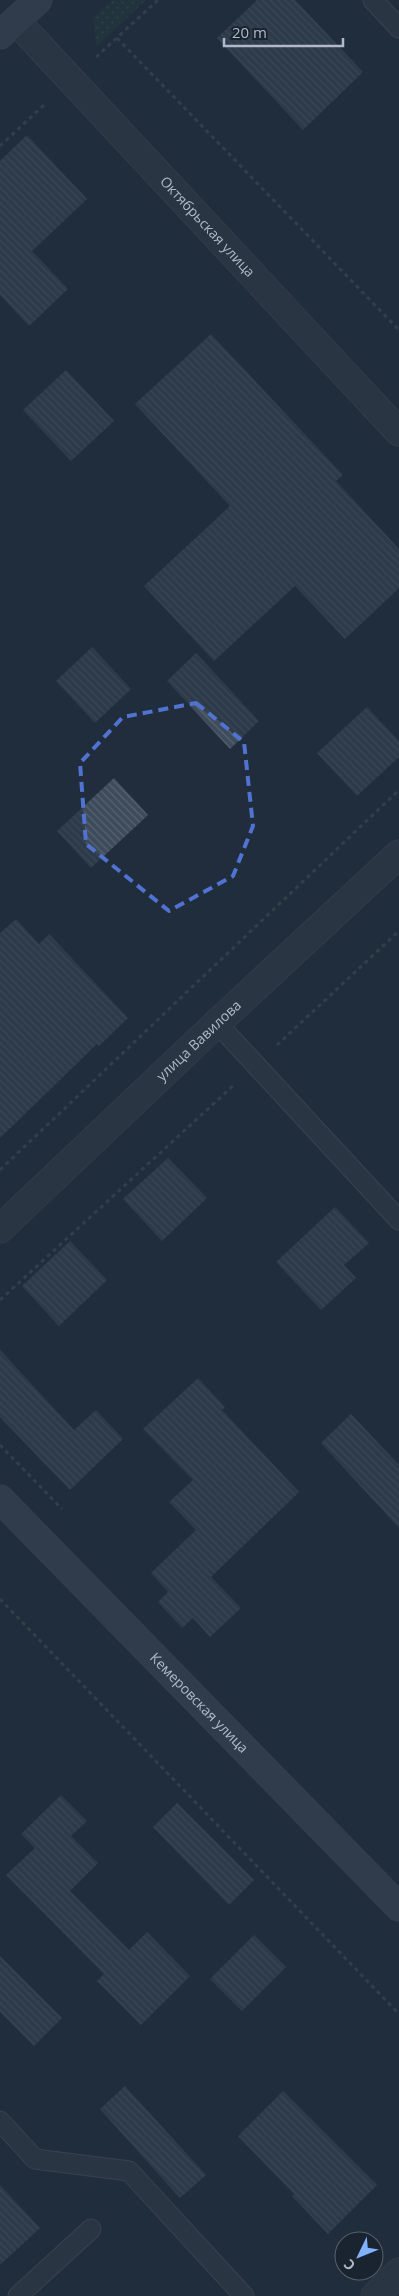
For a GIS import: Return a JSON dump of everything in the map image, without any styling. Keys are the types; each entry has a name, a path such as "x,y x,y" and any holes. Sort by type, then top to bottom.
{"main road":[{"path":"8,28 38,0"},
{"name":"Кемеровская улица","path":"0,1500 399,1907"}],"street":[{"name":"Октябрьская улица","path":"8,28 399,432"},
{"name":"улица Вавилова","path":"0,1229 399,854"},
{"path":"375,2296 399,2272"}],"lane":[{"path":"373,0 399,28"},
{"path":"217,1023 257,1063 399,1220"},
{"path":"0,2121 35,2159 130,2171 244,2296"},
{"path":"18,2296 91,2229"}],"path":[{"path":"117,38 399,330"},
{"path":"0,138 4,143"},
{"path":"0,1170 399,790"},
{"path":"0,1300 399,931"},
{"path":"0,1599 399,2014"}],"highlighted area":[{"path":"196,703 244,742 253,826 233,876 169,911 86,844 80,763 123,717"}],"green space":[{"path":"112,0 146,0 96,47 93,17"}],"building":[{"path":"257,0 295,0 363,72 303,130 217,38"},
{"path":"27,135 87,199 32,251 68,289 29,326 0,295 0,161"},
{"path":"211,334 343,475 336,481 399,549 399,588 345,639 295,586 214,661 144,586 230,506 135,404"},
{"path":"66,370 114,421 71,461 23,410"},
{"path":"92,647 131,689 95,723 56,681"},
{"path":"196,653 259,721 230,749 167,681"},
{"path":"367,707 399,741 399,757 357,796 317,753"},
{"path":"114,778 148,815 91,868 57,831"},
{"path":"16,919 39,944 49,934 128,1018 99,1046 97,1044 0,1138 0,933"},
{"path":"168,1158 207,1198 162,1241 123,1199"},
{"path":"335,1207 369,1243 344,1265 356,1278 321,1310 276,1262"},
{"path":"70,1241 107,1280 59,1326 22,1286"},
{"path":"0,1350 74,1430 96,1410 123,1439 70,1490 0,1417"},
{"path":"198,1378 225,1407 222,1410 299,1492 211,1577 241,1608 210,1637 193,1618 182,1628 158,1602 168,1592 151,1573 196,1530 169,1502 193,1480 143,1429"},
{"path":"351,1414 399,1465 399,1528 321,1443"},
{"path":"61,1795 87,1821 71,1836 98,1863 70,1891 129,1950 147,1932 190,1976 141,2025 97,1981 104,1974 6,1875 35,1848 21,1834"},
{"path":"177,1803 254,1880 229,1905 153,1827"},
{"path":"254,1935 286,1967 242,2011 210,1979"},
{"path":"0,1956 62,2018 34,2046 0,2012"},
{"path":"125,2086 206,2175 180,2198 100,2109"},
{"path":"283,2091 377,2185 328,2234 292,2196 294,2194 238,2136"},
{"path":"0,2185 40,2228 0,2265"}]}
